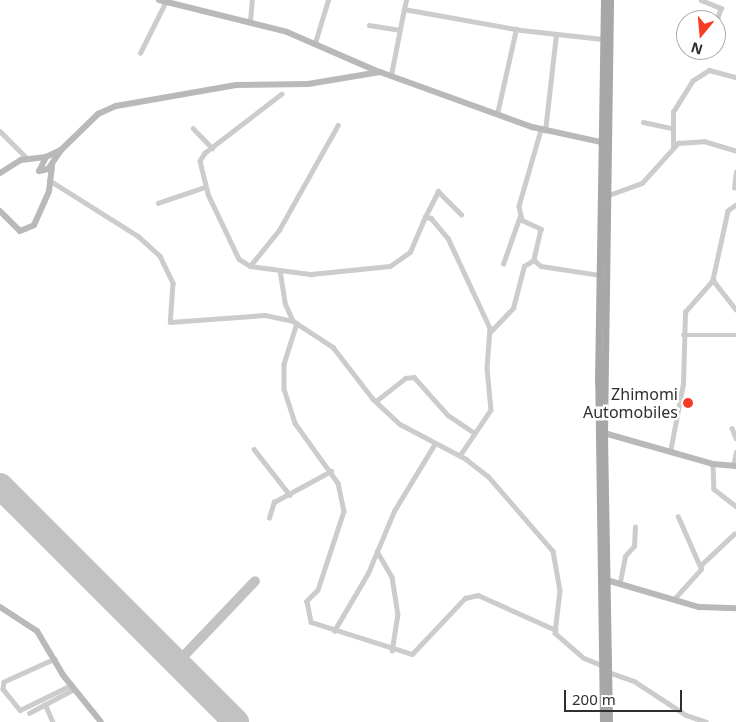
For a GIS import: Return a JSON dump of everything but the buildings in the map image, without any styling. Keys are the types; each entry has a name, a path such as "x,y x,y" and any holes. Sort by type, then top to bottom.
{"main road":[{"path":"604,0 600,275 602,578 609,722"},
{"path":"603,722 601,665 610,0"}],"street":[{"path":"250,21 252,0"},
{"path":"315,43 328,0"},
{"path":"391,75 406,0"},
{"path":"701,0 721,8 720,10"},
{"path":"140,52 166,1 250,21 315,43 380,72 543,131 601,142"},
{"path":"404,9 516,29 603,39"},
{"path":"369,25 399,30"},
{"path":"497,114 516,29"},
{"path":"503,264 520,216 521,193 543,131 556,35"},
{"path":"673,147 671,128 676,105 692,81 709,70 736,77"},
{"path":"0,173 27,158 46,157 60,150 98,114 116,106 236,85 308,84 380,72"},
{"path":"282,94 212,148 200,161 205,187 240,259 250,266 319,274 397,263 410,252 438,191 462,214"},
{"path":"643,122 671,128"},
{"path":"250,266 279,230 338,125"},
{"path":"193,128 212,148"},
{"path":"0,131 48,179 74,193 156,252 173,282 169,318 173,324 265,315 295,322 333,347 376,401 434,445 460,456 488,476 553,552 560,590 556,630"},
{"path":"606,196 642,183 673,147 698,140 736,151"},
{"path":"0,211 20,231 28,229 40,217 49,191 48,179 60,150"},
{"path":"39,171 46,157"},
{"path":"39,171 53,164"},
{"path":"734,188 736,172"},
{"path":"158,204 205,187"},
{"path":"670,452 683,384 683,335 686,308 713,280 728,211 736,205"},
{"path":"490,332 513,308 524,266 534,260 541,228 520,216"},
{"path":"425,217 431,218 448,238 486,313 490,332 487,368 491,410 460,456"},
{"path":"534,260 540,266 600,275"},
{"path":"280,270 285,303 295,322 284,364 284,390 294,423 331,472 344,511 306,612 311,622 392,651 415,654 471,595 556,630 584,658 601,665"},
{"path":"713,280 736,309"},
{"path":"683,335 736,335"},
{"path":"376,401 405,378 414,377 448,415 475,433"},
{"path":"732,428 736,438"},
{"path":"604,433 714,464 734,466 736,452"},
{"path":"334,631 377,551 394,511 434,445"},
{"path":"254,449 290,495"},
{"path":"714,464 714,489 736,506"},
{"path":"269,518 274,502 331,472"},
{"path":"678,517 700,566"},
{"path":"620,582 625,556 634,546 635,527"},
{"path":"675,598 697,577 700,566 734,534"},
{"path":"377,551 392,577 397,606 392,651"},
{"path":"602,578 708,609 736,608"},
{"path":"0,607 31,624 72,687 101,722"},
{"path":"55,659 4,682 3,689 20,710 72,687"},
{"path":"607,672 634,681 686,715 706,722"},
{"path":"29,713 72,687"},
{"path":"44,704 53,722"}],"taxiway":[{"path":"177,663 255,581"}],"runway":[{"path":"0,486 236,722"}],"place":[{"name":"Zhimomi Automobiles","path":"688,403"}]}
